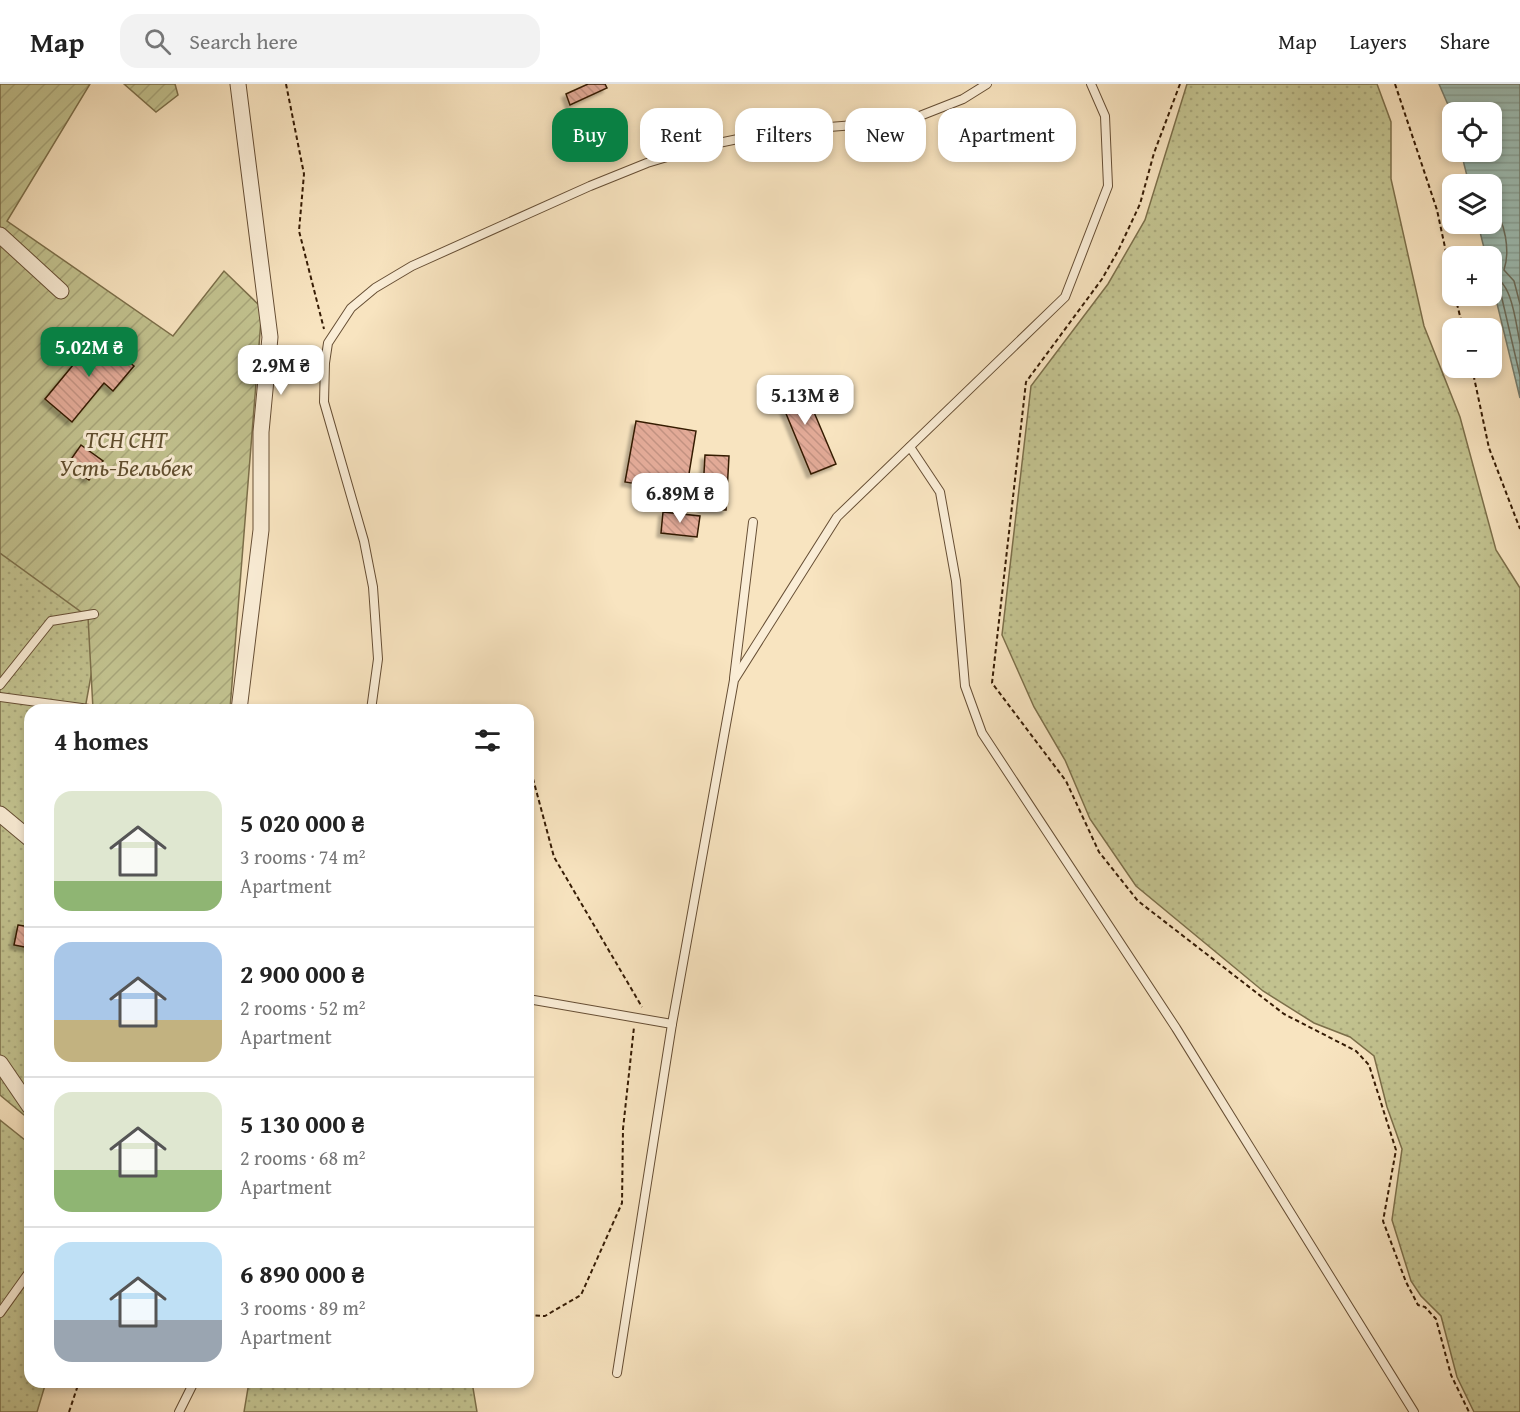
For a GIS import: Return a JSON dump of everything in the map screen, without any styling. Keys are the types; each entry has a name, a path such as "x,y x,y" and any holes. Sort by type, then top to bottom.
{"street":[{"path":"238,84 270,337 261,432 261,530 240,704"},
{"path":"0,235 61,291"},
{"path":"0,814 24,834"},
{"path":"0,1063 24,1098"}],"lane":[{"path":"372,704 378,659 373,586 364,542 324,402 328,343 351,308 375,288 412,266 590,186 647,163 704,146 766,133 908,121 946,107 987,84"},
{"path":"734,680 837,517 1065,297 1108,186 1105,116 1091,84"},
{"path":"910,447 940,492 956,581 965,686 982,733 1176,1028 1414,1412"},
{"path":"617,1373 672,1024 734,680 753,522"},
{"path":"0,685 51,621 94,614"},
{"path":"0,697 52,704"},
{"path":"534,1000 672,1024"},
{"path":"0,1313 24,1279"},
{"path":"179,1412 191,1388"}],"path":[{"path":"286,84 304,174 299,231 317,310 328,343"},
{"path":"1180,84 1154,153 1140,204 1118,251 1102,279 1026,382 992,683 1066,781 1099,852 1138,901 1284,1014 1356,1051 1369,1065 1396,1149 1383,1221 1406,1282 1418,1305 1425,1307 1436,1319 1451,1375 1469,1412"},
{"path":"1395,84 1437,210 1445,246"},
{"path":"1474,378 1490,448 1520,529"},
{"path":"534,782 554,857 649,1020"},
{"path":"534,1315 545,1316 581,1295 622,1203 623,1129 635,1018"},
{"path":"69,1412 77,1388"}],"green space":[{"name":"ТСН СНТ Усть-Бельбек","path":"0,84 90,84 7,221 173,336 224,271 262,308 230,704 93,704 88,617 0,553"},
{"path":"124,84 175,84 178,95 156,112"},
{"path":"1187,84 1377,84 1391,122 1391,179 1424,326 1442,372 1442,378 1445,378 1460,417 1496,550 1520,588 1520,1412 1474,1412 1457,1377 1441,1316 1421,1296 1411,1281 1392,1220 1402,1149 1387,1107 1374,1056 1350,1037 1314,1023 1263,991 1136,886 1090,819 1065,760 1034,707 1002,635 1031,386 1108,284 1145,220"},
{"path":"0,552 103,609 86,704 24,704 24,1115 0,1095"},
{"path":"0,1120 24,1139 24,1388 44,1388 37,1412 0,1412"},
{"path":"248,1388 473,1388 477,1412 244,1412"}],"water":[{"path":"1439,84 1520,84 1520,398 1498,306 1502,306 1502,246 1484,246 1480,234 1502,234 1502,174 1466,174 1464,162 1502,162 1502,102 1447,102"}],"building":[{"path":"588,84 605,84 607,88 570,105 566,94"},
{"path":"97,336 134,366 113,391 104,383 72,422 45,399"},
{"path":"799,377 836,464 811,474 775,387"},
{"path":"636,421 696,431 686,492 625,482"},
{"path":"81,445 103,461 89,480 67,465"},
{"path":"705,455 729,456 726,510 702,509"},
{"path":"663,512 700,516 697,537 661,533"},
{"path":"18,925 24,926 24,947 14,945"}]}
